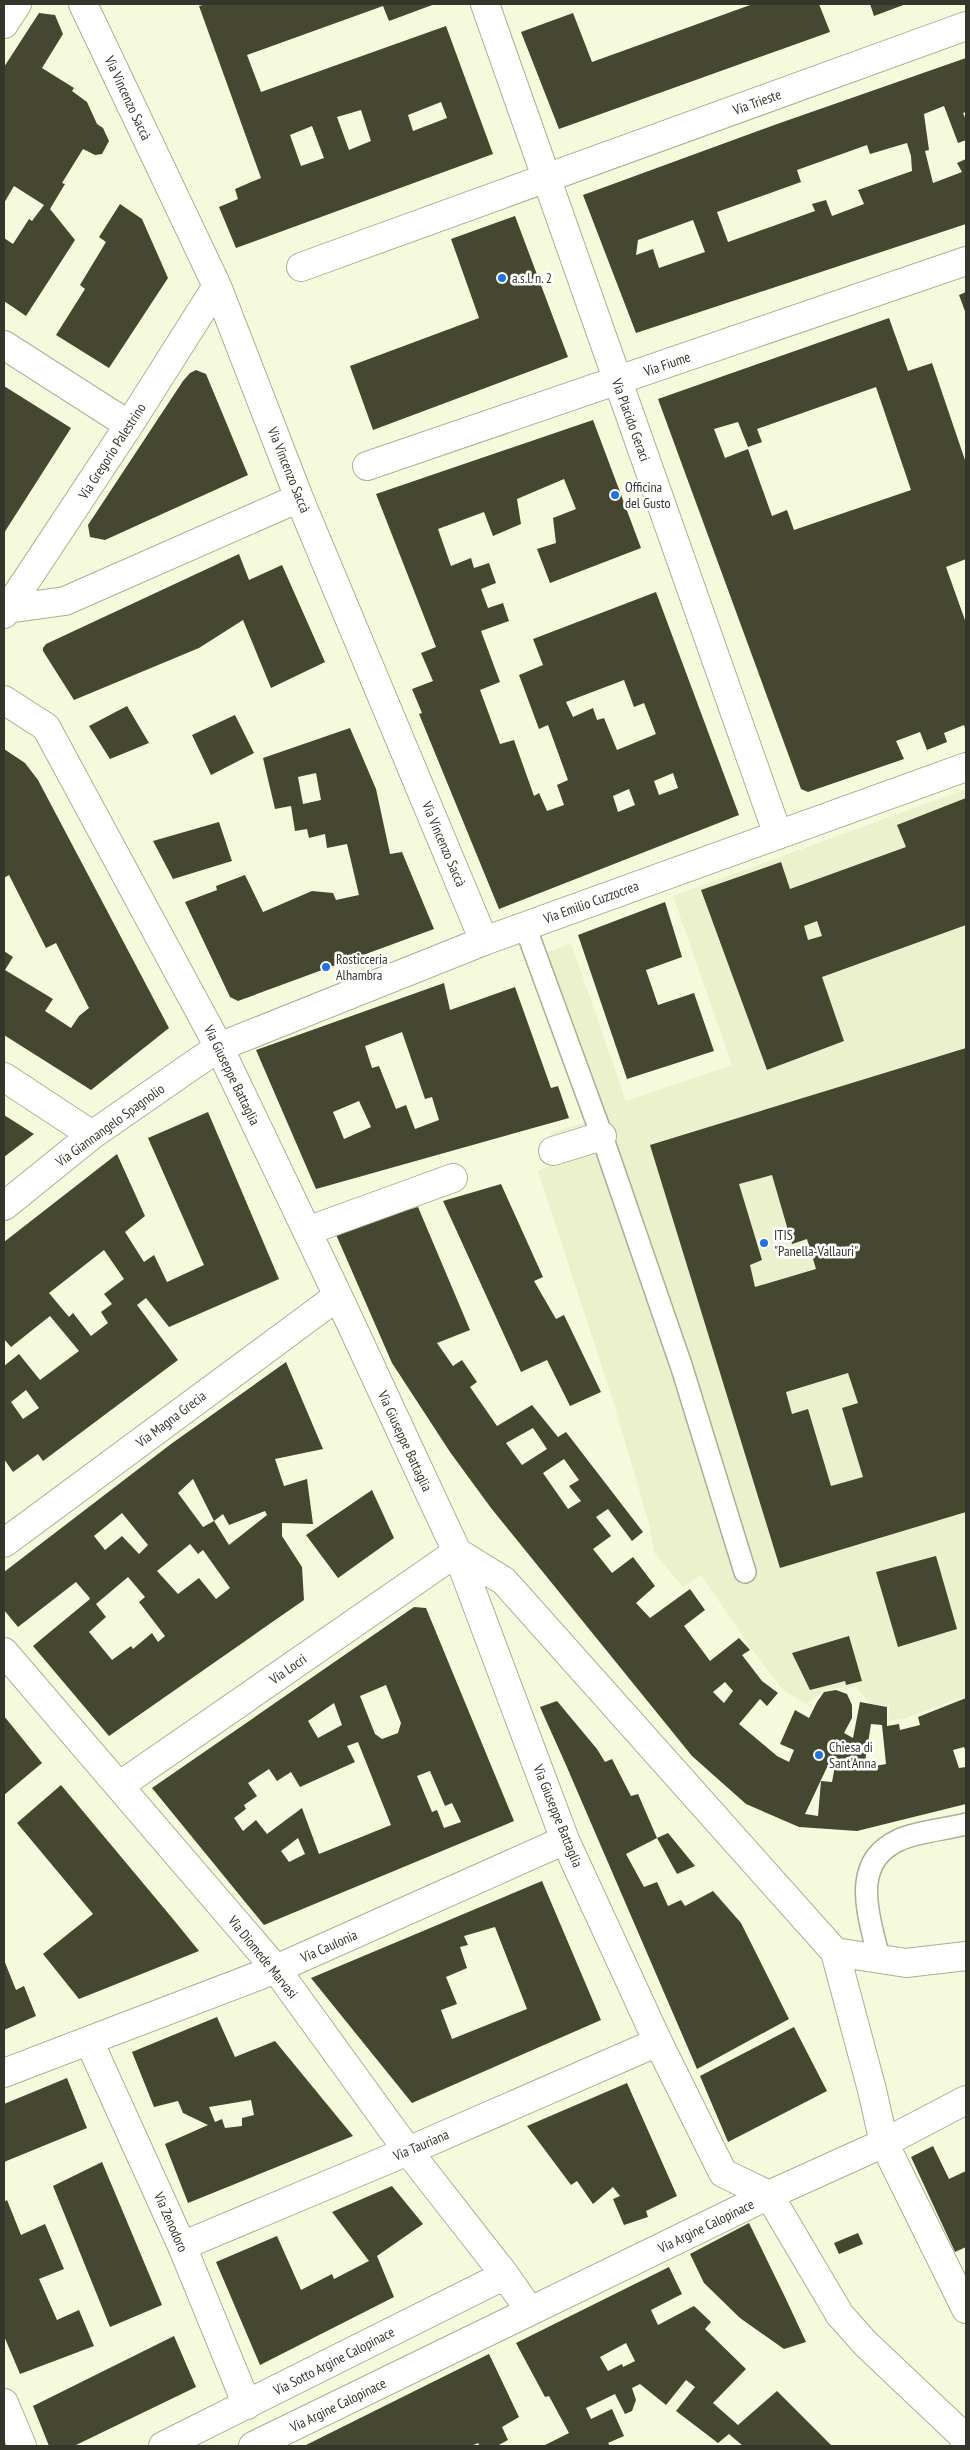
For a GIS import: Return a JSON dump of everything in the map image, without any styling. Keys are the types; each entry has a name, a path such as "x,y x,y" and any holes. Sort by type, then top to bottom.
{"street":[{"path":"4,24 17,4"},
{"name":"Via Vincenzo Saccà","path":"83,4 217,286 299,498 484,941"},
{"name":"Via Placido Geraci","path":"485,4 548,178 617,381 778,835"},
{"name":"Via Trieste","path":"301,266 966,26"},
{"name":"Via Fiume","path":"367,466 966,261"},
{"name":"Via Gregorio Palestrino","path":"6,612 129,425 217,286"},
{"path":"4,345 129,425"},
{"path":"6,612 65,601 299,498"},
{"name":"Via Giuseppe Battaglia","path":"4,700 46,727 219,1048 338,1296 457,1552 565,1840 658,2042 723,2173 769,2195"},
{"name":"Via Emilio Cuzzocrea","path":"219,1048 484,941 966,767"},
{"name":"Via Giannangelo Spagnolio","path":"4,1206 92,1135 219,1048"},
{"path":"4,1077 92,1135"},
{"path":"554,1151 602,1136"},
{"path":"307,1231 453,1178"},
{"name":"Via Magna Grecia","path":"4,1543 338,1296"},
{"path":"457,1552 504,1581 836,1952 884,2143 966,2309"},
{"name":"Via Locri","path":"119,1786 457,1552"},
{"name":"Via Diomede Marvasi","path":"4,1652 276,1969 408,2151 505,2275"},
{"name":"Via Caulonia","path":"4,2073 276,1969 565,1840"},
{"path":"836,1952 906,1963 966,1956"},
{"name":"Via Zenodoro","path":"89,2041 182,2246 247,2405"},
{"name":"Via Tauriana","path":"182,2246 408,2151 658,2042"},
{"name":"Via Argine Calopinace","path":"253,2446 769,2195 884,2143 966,2100"},
{"path":"769,2195 840,2315 866,2344 960,2433 966,2442"},
{"path":"505,2275 530,2311"},
{"name":"Via Sotto Argine Calopinace","path":"163,2446 505,2275"},
{"path":"4,2404 22,2446"}],"lane":[{"path":"525,926 602,1136 682,1368 745,1572"},
{"path":"879,1959 865,1894 872,1860 898,1840 966,1824"}],"shaded area":[{"name":"ITIS \"Panella-Vallauri\"","path":"966,789 966,1696 903,1719 888,1721 889,1706 869,1703 856,1687 835,1688 824,1691 806,1704 783,1690 753,1651 701,1575 683,1587 655,1554 649,1524 614,1404 538,1171 555,1163 551,1132 585,1123 529,960 571,943 626,1101 732,1065 673,896"}],"building":[{"path":"207,4 435,4 389,21 383,6 247,55 261,92 446,26 493,154 236,248 219,207 238,199 235,189 261,178 199,6","holes":["441,102 447,118 413,131 408,115","361,110 371,141 349,150 337,117","312,126 324,158 301,166 290,135"]},
{"path":"753,4 819,4 830,32 559,129 521,32 573,13 592,62"},
{"path":"870,4 906,4 874,16"},
{"path":"39,13 55,15 63,34 42,68 74,88 72,91 87,102 97,124 103,128 109,141 102,154 95,155 83,149 62,183 65,184 50,209 75,240 26,316 4,301 4,238 13,244 29,219 32,221 44,205 14,186 4,203 4,67"},
{"path":"966,58 966,112 963,113 966,120 966,140 958,143 944,106 924,114 929,150 925,151 933,183 962,172 957,163 966,159 966,224 636,333 583,195","holes":["907,143 911,156 912,171 858,190 864,204 832,216 826,200 812,204 815,211 728,242 717,212 801,182 797,170 867,145 870,154","693,220 705,252 659,268 653,249 636,255 638,240"]},
{"path":"120,204 142,219 168,278 109,368 56,335 85,289 80,285 106,242 99,237"},
{"path":"515,216 568,357 373,430 350,366 479,318 451,239"},
{"path":"966,292 966,314 959,295"},
{"path":"889,318 908,371 932,363 966,463 966,559 946,567 966,623 966,731 964,725 944,733 947,742 927,750 920,732 896,741 904,759 808,792 801,789 658,399","holes":["876,387 911,490 794,530 787,510 772,516 748,449 725,458 714,429 738,422 748,447 762,442 757,429"]},
{"path":"196,370 206,374 248,475 105,540 90,537 88,525 183,381 190,373"},
{"path":"4,386 71,428 4,533"},
{"path":"593,420 641,548 550,583 537,549 556,543 553,518 576,509 564,479 517,499 521,524 493,536 484,512 438,529 451,566 471,558 474,568 489,563 496,583 481,589 488,608 503,603 509,621 481,631 500,682 480,690 500,744 514,740 534,796 539,793 547,811 564,805 557,785 568,780 548,725 539,729 519,675 543,665 533,639 656,592 739,815 499,909 419,714 422,713 412,689 433,681 421,653 436,647 376,494","holes":["624,680 634,707 644,703 656,734 617,750 604,718 597,720 593,708 573,717 566,702","673,773 678,788 659,795 654,781","629,789 635,805 618,812 613,796"]},
{"path":"239,554 249,580 282,565 325,662 271,688 243,620 199,648 74,700 43,651 46,644"},
{"path":"127,706 149,743 110,759 89,726"},
{"path":"235,715 254,753 211,775 192,735"},
{"path":"350,728 376,789 390,854 402,852 434,929 238,1001 230,997 185,902 217,890 216,886 245,875 263,912 312,891 333,893 336,900 359,895 347,844 327,848 325,834 309,838 307,829 295,831 291,806 275,809 263,758","holes":["316,773 321,800 303,804 298,777"]},
{"path":"4,749 25,763 38,780 169,1028 91,1090 4,1035 4,951 13,957 5,970 53,999 45,1011 71,1028 79,1016 89,1008 56,943 46,948 9,875 4,878"},
{"path":"966,798 966,925 822,977 844,1041 767,1070 701,890 781,862 790,889 906,847 897,825","holes":["817,921 822,936 808,940 804,926"]},
{"path":"219,822 232,861 173,879 153,841"},
{"path":"665,902 682,957 646,970 658,1005 694,993 714,1051 627,1079 578,935"},
{"path":"444,983 450,1010 515,987 551,1088 558,1086 569,1118 316,1189 256,1050","holes":["402,1032 425,1099 432,1097 439,1120 415,1129 406,1105 396,1109 379,1066 372,1068 365,1046","359,1101 371,1127 344,1139 333,1112"]},
{"path":"966,1048 966,1512 780,1568 650,1145","holes":["772,1175 792,1244 807,1239 816,1269 755,1287 750,1265 762,1260 739,1184","848,1373 858,1403 842,1408 863,1477 831,1486 808,1409 792,1414 786,1392"]},
{"path":"208,1112 279,1279 169,1327 146,1298 137,1305 178,1360 43,1461 38,1454 13,1472 4,1459 4,1366 19,1354 40,1380 79,1351 50,1316 11,1347 4,1339 4,1242 117,1154 145,1216 125,1232 144,1262 154,1255 167,1282 204,1265 148,1138","holes":["104,1250 124,1279 104,1294 112,1304 101,1312 108,1323 91,1336 73,1313 69,1317 49,1293","26,1390 39,1408 23,1419 11,1402"]},
{"path":"4,1115 34,1134 4,1157"},
{"path":"501,1184 543,1277 534,1281 556,1319 564,1315 601,1392 570,1406 547,1360 521,1372 443,1201"},
{"path":"418,1207 470,1330 437,1343 453,1366 462,1360 477,1382 470,1387 497,1426 532,1405 558,1437 566,1432 643,1532 632,1541 608,1509 596,1517 611,1536 593,1549 612,1573 633,1557 655,1586 636,1603 650,1618 690,1589 705,1610 684,1626 710,1661 739,1638 750,1650 742,1655 762,1681 778,1693 767,1706 760,1699 739,1724 777,1756 789,1762 794,1750 780,1744 795,1710 809,1718 824,1692 836,1690 847,1694 852,1705 852,1718 844,1733 853,1738 860,1702 887,1707 887,1726 899,1724 900,1730 920,1725 918,1717 966,1698 966,1752 964,1747 953,1750 959,1768 966,1767 966,1804 857,1831 799,1827 746,1804 692,1756 491,1508 450,1452 392,1363 334,1230","holes":["533,1428 547,1449 522,1465 506,1443","564,1459 579,1480 569,1486 581,1501 568,1509 543,1473","725,1682 733,1691 724,1703 713,1692","871,1724 882,1725 886,1764 864,1768","829,1763 835,1766 832,1782 821,1781 818,1816 805,1814"]},
{"path":"286,1362 323,1449 275,1459 284,1486 307,1479 313,1524 282,1523 282,1536 302,1567 304,1600 109,1736 33,1646 90,1599 89,1597 76,1582 18,1627 4,1610 4,1572 171,1444","holes":["193,1479 214,1521 203,1527 178,1493","265,1511 267,1515 229,1545 214,1521 223,1514 229,1525","122,1513 148,1545 139,1554 122,1536 105,1550 94,1536","190,1544 198,1554 203,1550 230,1588 216,1599 199,1578 178,1594 157,1571","128,1577 145,1597 139,1602 165,1636 158,1642 152,1633 133,1649 131,1646 112,1660 89,1632 106,1617 96,1604"]},
{"path":"372,1490 394,1538 338,1578 306,1535"},
{"path":"936,1556 957,1629 898,1647 876,1572"},
{"path":"414,1607 426,1608 514,1821 264,1925 152,1788","holes":["386,1685 401,1723 398,1733 382,1739 375,1734 360,1696","334,1703 342,1725 318,1738 308,1721","358,1742 391,1825 319,1854 302,1808 267,1834 256,1820 243,1831 234,1818 246,1809 244,1805 257,1796 248,1783 269,1769 277,1781 291,1772 300,1787 355,1762 347,1746","430,1771 445,1806 452,1803 461,1822 444,1828 437,1810 432,1812 417,1776","298,1838 305,1854 289,1862 281,1851"]},
{"path":"849,1636 862,1681 846,1685 845,1681 810,1690 792,1653"},
{"path":"557,1701 597,1749 605,1762 612,1759 631,1796 638,1794 657,1838 626,1854 644,1887 657,1882 668,1906 681,1900 685,1906 713,1891 741,1923 789,2019 697,2069 540,1707"},
{"path":"4,1716 42,1763 4,1795"},
{"path":"61,1785 199,1951 79,1999 43,1954 93,1914 17,1823"},
{"path":"668,1833 695,1866 677,1874 657,1838"},
{"path":"542,1881 601,2020 412,2103 311,1978","holes":["495,1927 527,2009 452,2039 441,2010 457,2004 446,1977 467,1968 460,1947 468,1945 464,1936"]},
{"path":"4,1960 16,1990 24,1986 36,2016 4,2030"},
{"path":"217,2017 235,2057 275,2041 353,2136 188,2203 165,2144 208,2125 183,2113 178,2101 154,2107 132,2052","holes":["251,2100 254,2115 242,2118 242,2126 225,2128 222,2119 215,2122 209,2107"]},
{"path":"794,2027 827,2091 728,2142 700,2076"},
{"path":"67,2078 87,2128 4,2162 4,2104"},
{"path":"627,2083 677,2196 646,2211 648,2217 624,2225 613,2199 620,2196 613,2187 593,2204 577,2181 571,2185 527,2126"},
{"path":"933,2146 949,2179 966,2171 966,2247 955,2252 911,2157"},
{"path":"102,2162 162,2305 110,2327 53,2186"},
{"path":"392,2186 423,2224 377,2256 394,2297 260,2365 216,2262 277,2236 301,2290 332,2274 334,2279 369,2261 332,2212"},
{"path":"7,2200 21,2235 45,2224 64,2269 39,2279 57,2320 79,2310 94,2346 20,2374 4,2336 4,2202"},
{"path":"749,2223 806,2342 784,2349 740,2318 704,2283 690,2254"},
{"path":"858,2233 863,2244 839,2254 834,2243"},
{"path":"669,2267 682,2294 651,2310 658,2325 694,2306 711,2322 705,2329 746,2369 713,2403 738,2425 777,2391 832,2446 743,2446 729,2434 718,2443 676,2411 695,2387 686,2380 666,2405 640,2384 632,2388 636,2400 632,2411 625,2414 615,2394 586,2408 591,2419 612,2409 624,2436 608,2443 610,2446 543,2446 569,2433 549,2396 545,2397 516,2343","holes":["626,2343 635,2361 623,2367 622,2364 608,2371 600,2357"]},
{"path":"174,2336 196,2387 74,2446 49,2446 33,2406"},
{"path":"489,2354 519,2417 502,2427 508,2440 497,2446 480,2446 478,2443 471,2446 304,2446"}],"place":[{"name":"a.s.l. n. 2","path":"502,278"},
{"name":"Officina del Gusto","path":"615,495"},
{"name":"Rosticceria Alhambra","path":"326,967"},
{"name":"ITIS \"Panella-Vallauri\"","path":"764,1243"},
{"name":"Chiesa di Sant'Anna","path":"819,1755"}]}
